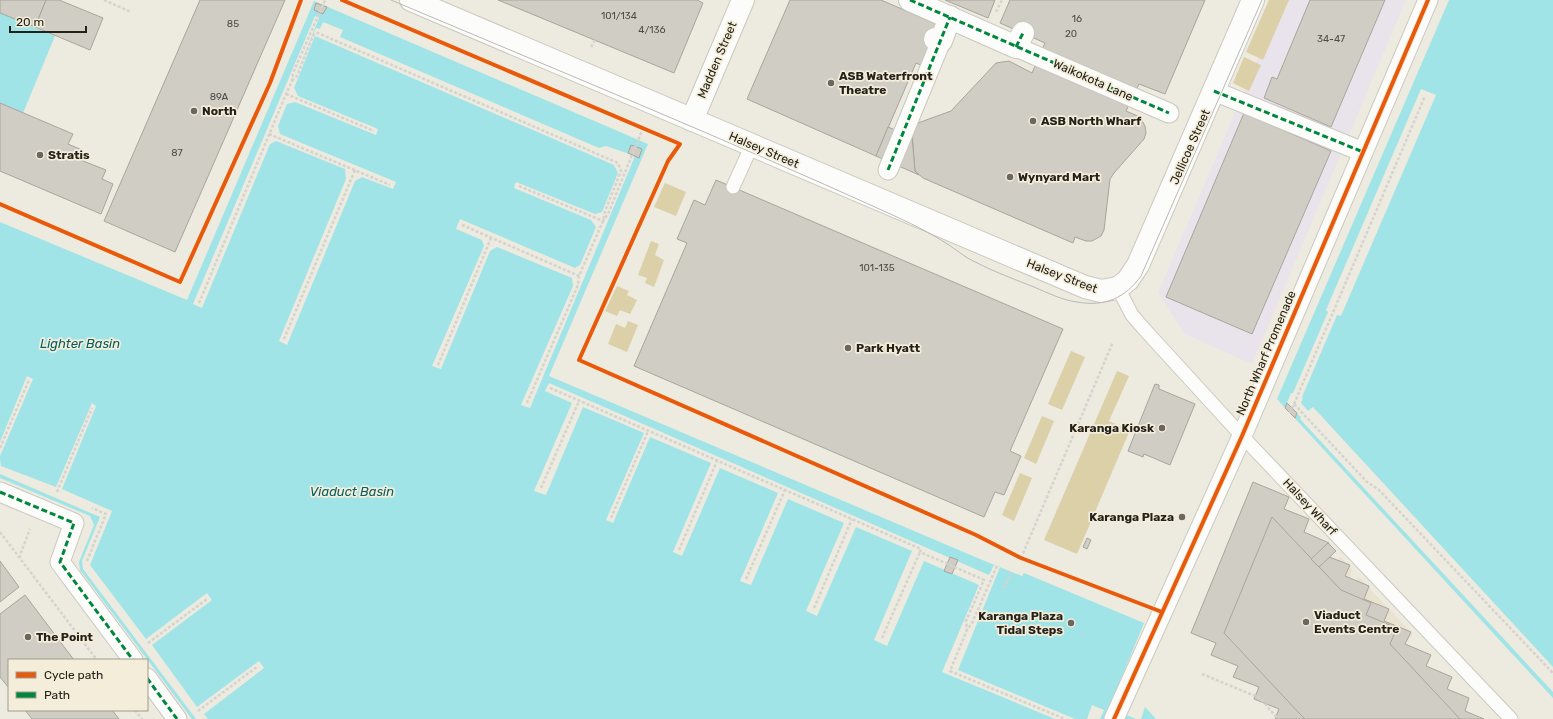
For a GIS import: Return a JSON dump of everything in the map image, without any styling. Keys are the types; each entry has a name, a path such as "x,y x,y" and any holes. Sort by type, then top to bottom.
{"main road":[{"name":"Halsey Street","path":"411,0 1085,287 1101,291 1118,288"},
{"name":"Madden Street","path":"692,120 743,0"},
{"name":"Waikokota Lane","path":"910,0 950,17 1020,40"},
{"name":"Jellicoe Street","path":"1118,288 1128,280 1138,264 1253,0"},
{"path":"938,40 950,17"}],"street":[{"name":"North Wharf Promenade","path":"1116,715 1242,436 1428,0"},
{"path":"888,170 938,40"},
{"name":"Waikokota Lane","path":"1020,40 1170,113"},
{"path":"1214,91 1363,152"},
{"path":"0,492 74,523 60,562 132,659"},
{"path":"148,679 177,719"}],"lane":[{"path":"733,187 752,145"},
{"name":"Halsey Wharf","path":"1118,288 1132,315 1242,436 1511,719"}],"path":[{"path":"104,0 131,12"},
{"path":"199,303 292,81 293,73 325,0"},
{"path":"292,81 297,76 314,34 318,32 618,163 621,171 605,211 603,221"},
{"path":"592,47 595,40"},
{"path":"286,94 374,131"},
{"path":"1290,413 1425,96"},
{"path":"636,125 648,130"},
{"path":"527,403 578,285 579,276 603,221 609,212 643,128"},
{"path":"269,134 390,184"},
{"path":"284,339 355,170"},
{"path":"519,186 603,221"},
{"path":"462,225 579,276"},
{"path":"438,364 491,238"},
{"path":"1021,558 1113,342"},
{"path":"0,448 29,380"},
{"path":"550,388 921,549 882,638"},
{"path":"541,488 579,401"},
{"path":"1294,404 1367,482 1378,490 1553,673"},
{"path":"57,493 92,408"},
{"path":"610,518 648,431"},
{"path":"679,550 717,461"},
{"path":"50,490 64,496"},
{"path":"746,579 785,490"},
{"path":"85,505 106,514 86,563"},
{"path":"814,608 852,519"},
{"path":"19,558 30,528"},
{"path":"0,532 96,659"},
{"path":"920,552 984,580 966,621 967,630"},
{"path":"1014,555 1028,561"},
{"path":"997,566 950,670 1065,719"},
{"path":"1004,588 1011,572"},
{"path":"146,645 207,599"},
{"path":"197,712 258,666"},
{"path":"1202,674 1260,698 1278,719"},
{"path":"192,706 200,716"},
{"path":"136,711 142,719"}],"shaded area":[{"path":"1269,0 1289,0 1263,60 1246,52"},
{"path":"1283,0 1406,0 1252,364 1185,334 1158,293"},
{"path":"1244,57 1261,65 1249,91 1233,83"},
{"path":"665,183 686,192 676,216 654,207"},
{"path":"651,241 659,244 655,255 664,260 654,287 645,283 647,278 638,275"},
{"path":"617,286 629,291 627,295 637,300 630,314 620,310 617,316 605,311"},
{"path":"628,321 638,325 627,352 608,344 616,324 625,328"},
{"path":"1071,351 1085,357 1062,410 1048,404"},
{"path":"1117,371 1129,376 1109,421 1130,430 1077,554 1044,540"},
{"path":"1042,416 1054,421 1036,464 1024,458"},
{"path":"1020,473 1032,478 1014,521 1002,515"},
{"path":"1341,557 1352,570 1349,579 1354,581 1359,577 1413,635 1396,650 1348,593 1324,573"}],"water":[{"path":"1449,0 1553,0 1553,698 1277,399"},
{"name":"Viaduct Basin","path":"314,1 648,144 549,376 980,559 1022,576 1024,573 1144,623 1109,708 1136,719 192,719 80,570 79,562 94,525 90,516 0,478 0,222 187,300"},
{"path":"0,13 55,36 23,113 0,103"},
{"path":"1145,707 1156,719 1141,719"}],"pier":[{"path":"315,16 319,18 296,75 316,28 320,29 323,22 343,30 340,37 599,148 606,146 635,156 530,408 521,405 573,286 572,278 497,247 490,251 441,369 432,366 484,246 482,240 456,229 460,219 575,268 580,265 596,227 591,220 514,188 516,182 595,214 602,212 618,173 614,165 315,36 294,88 298,96 378,129 376,135 295,102 287,104 278,126 280,134 396,182 393,189 362,177 355,181 287,345 279,341 346,179 345,169 276,141 270,144 202,308 193,304"},
{"path":"1421,89 1436,95 1341,316 1337,315 1302,397 1301,403 1308,411 1313,407 1553,667 1553,692 1300,419 1301,417 1297,414 1295,418 1285,408 1328,312 1326,310"},
{"name":"Lighter Basin","path":"27,376 33,379 0,456 0,442"},
{"path":"549,383 989,575 994,565 1000,567 958,670 1075,719 1055,719 942,672 979,585 924,561 887,646 874,640 912,551 856,527 817,616 806,611 844,523 788,499 751,585 740,581 778,493 720,468 682,556 673,552 711,463 650,437 613,523 606,520 644,433 583,407 546,495 534,491 572,403 545,391"},
{"path":"92,403 96,406 62,489 112,511 90,565 146,639 207,593 212,600 152,645 197,707 259,661 264,668 204,714 208,719 196,719 83,569 82,561 100,517 0,474 0,459 1,466 56,487"},
{"path":"1092,705 1104,710 1100,719 1087,719"}],"building":[{"path":"0,0 46,0 35,27 0,13"},
{"path":"46,0 59,0 103,18 90,50 35,27"},
{"name":"North","path":"200,0 285,0 175,252 104,221"},
{"path":"498,0 697,0 703,3 674,73"},
{"name":"ASB Waterfront Theatre","path":"790,0 881,0 941,26 923,66 916,63 876,156 747,99"},
{"path":"945,0 995,0 988,18"},
{"name":"ASB North Wharf","path":"1010,0 1205,0 1165,94 1139,84 1126,111 1140,117 1145,126 1146,133 1144,139 1110,179 1104,230 1101,236 1092,241 1086,241 1075,237 1073,243 923,178 915,171 912,133 918,123 951,111 996,63 1009,61 1032,73 1045,43 1000,23"},
{"path":"1310,0 1385,0 1331,127 1264,98 1272,77 1277,79"},
{"path":"316,3 327,7 323,14 314,10"},
{"name":"Stratis","path":"0,103 73,134 68,144 82,150 78,159 106,170 102,179 113,184 101,214 0,171"},
{"path":"1244,113 1331,151 1252,334 1166,297"},
{"path":"888,127 912,137 915,171 919,175 876,156"},
{"path":"631,145 642,149 639,158 628,153"},
{"name":"Park Hyatt","path":"716,180 1063,329 1010,451 1021,456 1004,495 995,492 984,517 634,366 687,243 677,239 694,200 705,205"},
{"name":"Karanga Kiosk","path":"1155,384 1159,385 1159,389 1195,404 1170,465 1144,454 1143,457 1128,451"},
{"path":"1287,403 1297,413 1295,418 1285,408"},
{"name":"Viaduct Events Centre","path":"1253,482 1289,497 1284,509 1309,519 1304,532 1329,543 1324,555 1350,565 1345,576 1369,586 1364,599 1389,609 1384,621 1411,632 1405,644 1431,655 1426,666 1452,677 1447,689 1469,698 1465,711 1484,719 1275,719 1279,709 1254,699 1259,687 1233,677 1238,666 1211,655 1216,643 1191,633"},
{"name":"Viaduct Events Centre","path":"1272,517 1341,590 1371,603 1366,615 1397,628 1390,644 1460,719 1305,719 1224,633"},
{"path":"1087,538 1091,540 1087,549 1083,547"},
{"path":"1328,543 1336,551 1319,567 1311,559"},
{"path":"950,557 958,560 952,574 944,571"},
{"path":"0,561 19,587 0,602"},
{"name":"The Point","path":"25,595 73,659 8,659 8,687 0,677 0,614"},
{"path":"26,711 113,711 119,719 32,719"}],"tram line":[{"path":"391,0 702,131 886,212 926,231 966,257 991,269 1060,298 1087,303 1105,302 1114,299 1128,290 1141,276 1262,0"}],"marked path":[{"path":"910,0 1169,113"},
{"path":"888,170 950,17"},
{"path":"1016,47 1023,33"},
{"path":"1214,91 1363,152"},
{"path":"0,492 74,523 60,562 132,659"},
{"path":"148,679 177,719"}],"cycle path":[{"path":"0,204 180,282 270,83 301,0"},
{"path":"342,0 680,144 668,161 579,360 976,535 1021,558 1162,612"},
{"path":"1114,719 1242,436 1428,0"}],"place":[{"name":"ASB Waterfront Theatre","path":"831,83"},
{"name":"North","path":"194,111"},
{"name":"ASB North Wharf","path":"1033,121"},
{"name":"Stratis","path":"40,155"},
{"name":"Wynyard Mart","path":"1010,177"},
{"name":"Park Hyatt","path":"848,348"},
{"name":"Karanga Kiosk","path":"1162,428"},
{"name":"Karanga Plaza","path":"1182,517"},
{"name":"Viaduct Events Centre","path":"1306,622"},
{"name":"Karanga Plaza Tidal Steps","path":"1071,623"},
{"name":"The Point","path":"28,637"}]}
